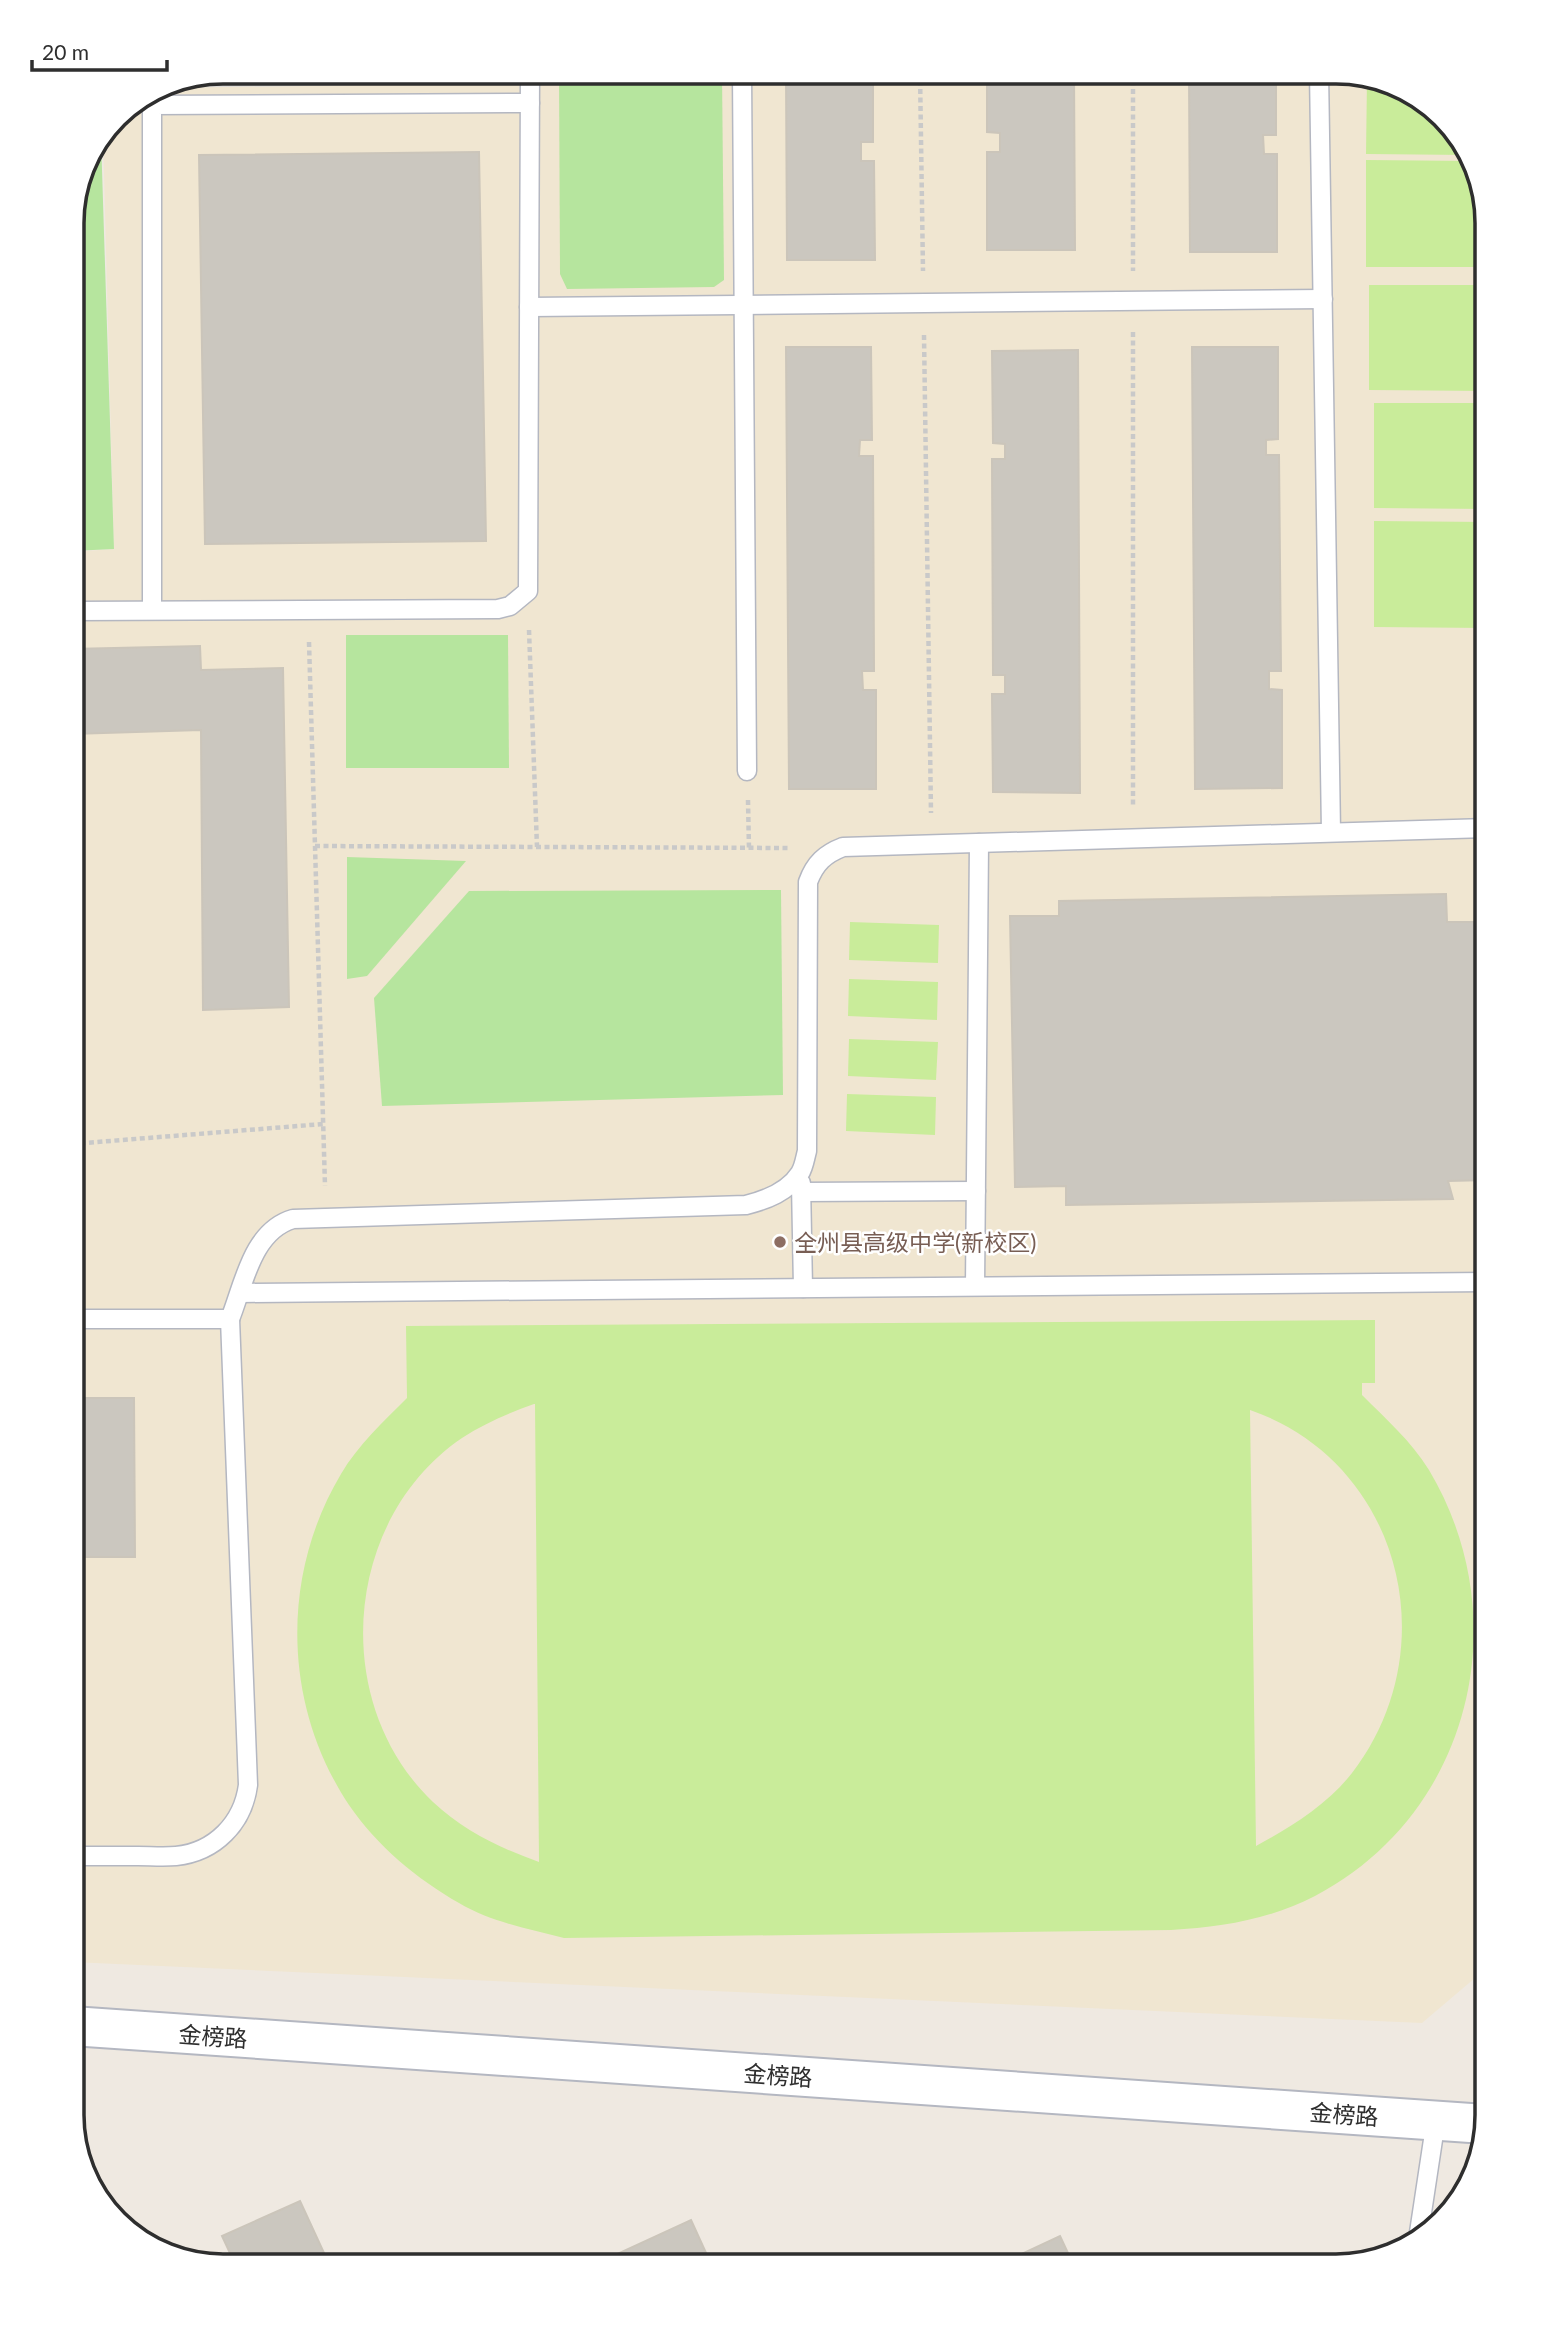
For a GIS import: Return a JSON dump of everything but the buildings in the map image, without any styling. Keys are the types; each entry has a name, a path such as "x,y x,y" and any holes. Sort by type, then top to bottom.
{"main road":[{"name":"金榜路","path":"84,2027 1475,2123"}],"lane":[{"path":"84,611 498,609 510,606 528,591 530,84"},
{"path":"742,84 747,771"},
{"path":"1319,84 1331,832"},
{"path":"152,610 152,105 530,103"},
{"path":"529,307 1323,299"},
{"path":"803,1288 801,1172 807,1151 808,882 812,870 826,855 844,847 1475,828"},
{"path":"975,1286 979,843"},
{"path":"84,1856 178,1856 202,1850 226,1833 246,1803 248,1785 230,1319 260,1244 272,1229 293,1219 326,1217 746,1205 765,1200 782,1191 801,1172"},
{"path":"801,1192 976,1191"},
{"path":"240,1293 1475,1282"},
{"path":"84,1319 230,1319"},
{"path":"1420,2226 1436,2120"}],"path":[{"path":"920,84 931,844"},
{"path":"1133,84 1133,838"},
{"path":"528,591 537,847"},
{"path":"308,609 326,1217"},
{"path":"747,771 749,849"},
{"path":"315,846 749,849 844,847"},
{"path":"84,1143 323,1124"}],"shaded area":[{"name":"全州县高级中学(新校区)","path":"223,84 1345,84 1381,91 1397,98 1413,107 1434,125 1446,138 1464,170 1474,205 1475,223 1475,1978 1422,2023 84,1963 84,551 114,549 103,153 113,138 138,113 178,91"},
{"path":"223,84 438,84 194,87"}],"green space":[{"path":"559,84 722,84 724,280 714,287 567,289 560,274"},
{"path":"1367,88 1381,91 1413,107 1446,138 1456,155 1366,154"},
{"path":"102,157 114,549 84,550 84,214 89,187"},
{"path":"1366,160 1459,161 1474,205 1475,267 1366,267"},
{"path":"1369,285 1475,285 1475,391 1369,390"},
{"path":"1374,403 1475,403 1475,509 1374,508"},
{"path":"1374,521 1475,522 1475,628 1374,627"},
{"path":"346,635 508,635 509,768 346,768"},
{"path":"347,857 466,861 367,976 347,979"},
{"path":"781,890 783,1095 382,1106 374,998 469,891"},
{"path":"850,922 939,925 938,963 849,960"},
{"path":"849,979 938,982 937,1020 848,1016"},
{"path":"849,1039 938,1042 936,1080 848,1076"},
{"path":"847,1094 936,1097 935,1135 846,1131"},
{"path":"1375,1320 1375,1383 1362,1383 1362,1395 1406,1440 1429,1470 1456,1528 1471,1588 1473,1649 1464,1708 1443,1764 1411,1816 1368,1860 1315,1896 1297,1904 1262,1917 1208,1927 1171,1930 564,1938 510,1924 471,1910 413,1872 385,1848 360,1820 327,1767 311,1726 301,1684 297,1641 299,1597 307,1555 321,1513 348,1463 407,1398 406,1326","holes":["535,1404 539,1862 496,1845 457,1822 433,1802 400,1761 377,1715 365,1665 364,1613 373,1563 393,1515 422,1473 462,1438 497,1419","1250,1410 1302,1435 1343,1471 1374,1515 1394,1564 1402,1617 1398,1671 1381,1724 1352,1773 1308,1814 1256,1846"]}],"place":[{"name":"全州县高级中学(新校区)","path":"780,1242"}]}
